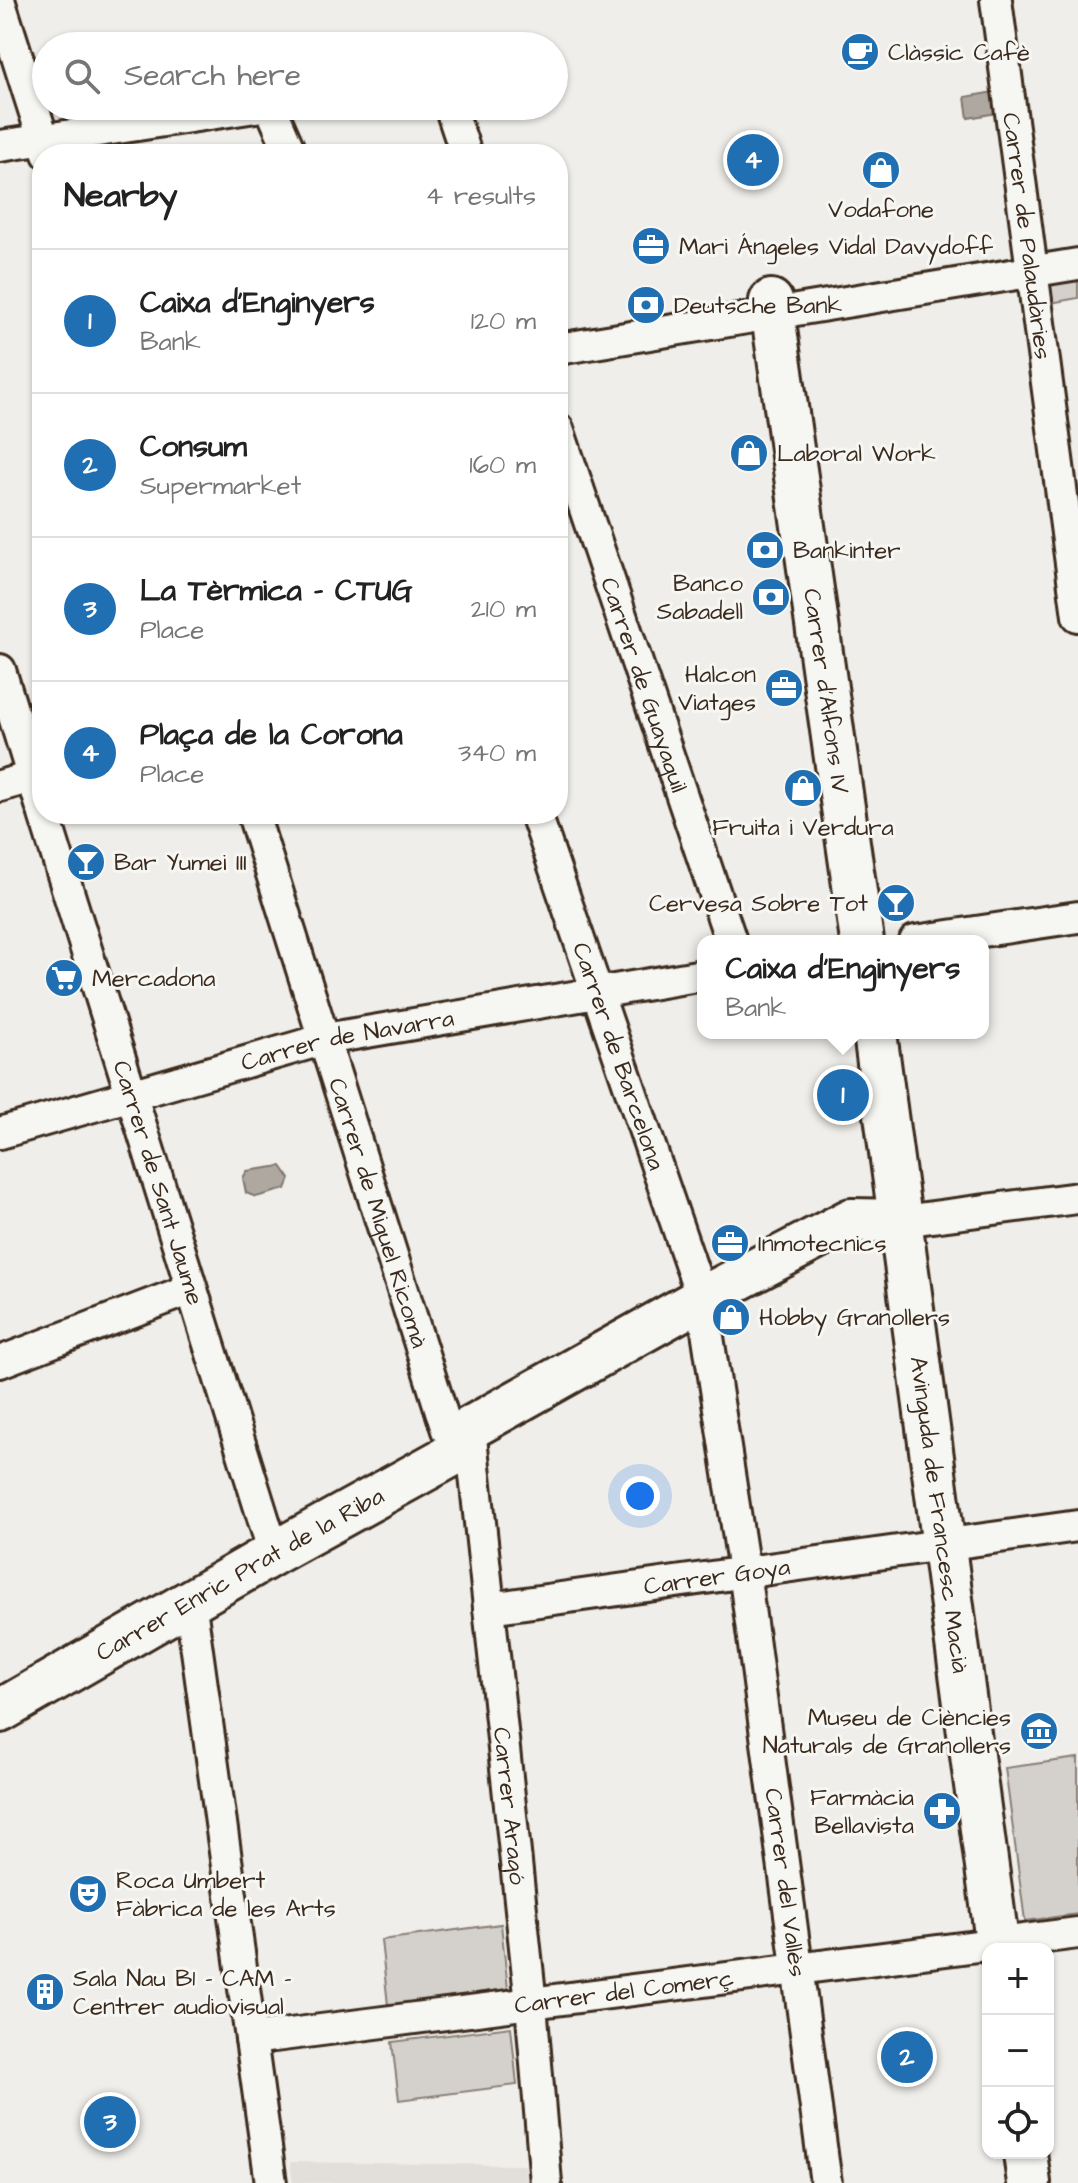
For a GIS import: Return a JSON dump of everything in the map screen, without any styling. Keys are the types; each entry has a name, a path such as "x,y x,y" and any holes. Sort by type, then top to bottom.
{"street":[{"name":"Carrer de Palaudàries","path":"996,0 1078,616"},
{"path":"0,3 32,103"},
{"path":"37,120 45,144"},
{"path":"62,144 188,120"},
{"path":"276,120 287,144"},
{"path":"455,120 463,144"},
{"path":"0,146 32,147"},
{"path":"568,347 772,308 1078,264"},
{"name":"Carrer d'Alfons IV","path":"772,308 861,935"},
{"name":"Carrer de Guayaquil","path":"568,459 729,935"},
{"path":"0,670 32,761"},
{"path":"0,786 32,776"},
{"name":"Carrer de Sant Jaume","path":"47,824 270,1541"},
{"name":"Carrer de Miquel Ricomà","path":"256,824 325,1039 458,1429"},
{"name":"Carrer de Barcelona","path":"539,824 702,1298"},
{"path":"956,935 1078,917"},
{"name":"Carrer de Navarra","path":"0,1133 325,1039 697,976"},
{"path":"876,1039 902,1221 1078,1198"},
{"name":"Carrer Enric Prat de la Riba","path":"0,1683 270,1541 450,1456 458,1429 851,1220 902,1221"},
{"name":"Avinguda de Francesc Macià","path":"902,1221 998,1943"},
{"path":"0,1362 191,1289"},
{"name":"Carrer del Vallès","path":"702,1298 744,1571 826,2183"},
{"name":"Carrer Aragó","path":"458,1429 489,1608 531,2004 546,2183"},
{"name":"Carrer Goya","path":"489,1608 1078,1526"},
{"name":"Carrer Enric Prat de la Riba","path":"0,1711 190,1600 270,1541"},
{"path":"190,1600 271,2183"},
{"name":"Carrer del Comerç","path":"1016,1943 1078,1933"},
{"name":"Carrer del Comerç","path":"251,2039 982,1948"},
{"path":"1026,2159 1029,2183"}],"shaded area":[{"path":"1000,91 1003,112 968,118 965,97"},
{"path":"1078,277 1078,298 1045,304 1041,283"},
{"path":"281,1166 290,1179 286,1189 256,1197 246,1193 243,1178 247,1171"},
{"path":"1078,1758 1078,1914 1025,1921 1005,1768"},
{"path":"501,1924 508,1989 388,2005 381,1940"},
{"path":"511,2027 517,2085 399,2100 392,2042"},
{"path":"290,2162 525,2165 527,2183 293,2183"}],"place":[{"name":"Clàssic Cafè","path":"860,52"},
{"name":"Plaça de la Corona","path":"753,160"},
{"name":"Vodafone","path":"881,170"},
{"name":"Mari Ángeles Vidal Davydoff","path":"651,246"},
{"name":"Deutsche Bank","path":"646,305"},
{"name":"Laboral Work","path":"749,453"},
{"name":"Bankinter","path":"765,550"},
{"name":"Banco Sabadell","path":"771,597"},
{"name":"Halcon Viatges","path":"784,688"},
{"name":"Fruita i Verdura","path":"803,788"},
{"name":"Bar Yumei III","path":"86,862"},
{"name":"Cervesa Sobre Tot","path":"896,903"},
{"name":"Mercadona","path":"64,978"},
{"name":"Caixa d'Enginyers","path":"843,1095"},
{"name":"Inmotecnics","path":"730,1243"},
{"name":"Hobby Granollers","path":"731,1317"},
{"name":"Museu de Ciències Naturals de Granollers","path":"1039,1731"},
{"name":"Farmàcia Bellavista","path":"942,1811"},
{"name":"Roca Umbert Fàbrica de les Arts","path":"88,1894"},
{"name":"Sala Nau B1 - CAM - Centrer audiovisual","path":"45,1992"},
{"name":"Consum","path":"907,2057"},
{"name":"La Tèrmica - CTUG","path":"110,2122"}]}
